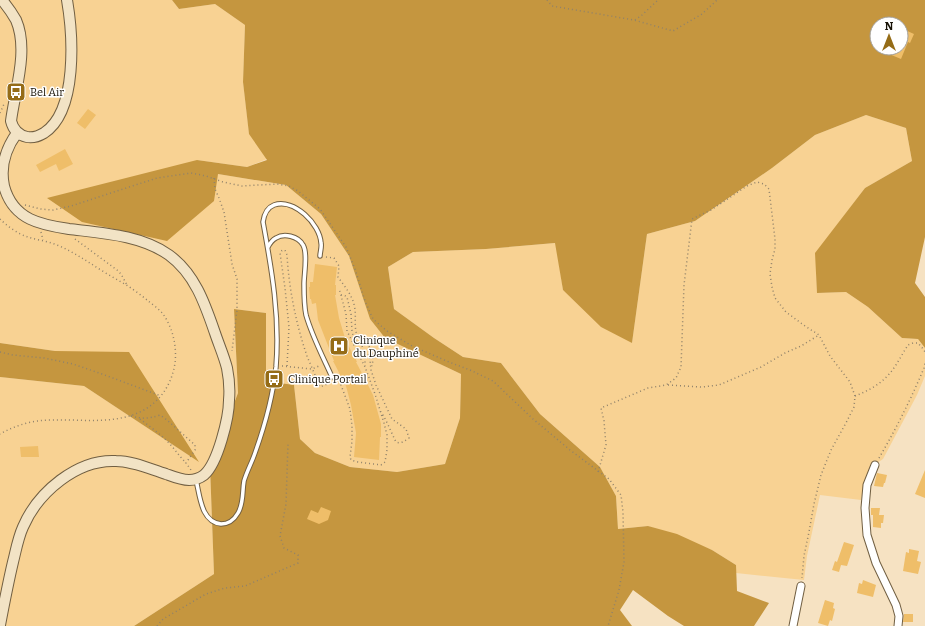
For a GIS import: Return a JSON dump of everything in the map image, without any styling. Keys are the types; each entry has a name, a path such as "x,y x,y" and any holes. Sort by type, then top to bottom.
{"main road":[{"path":"2,0 13,15 16,22 20,35 21,47 20,64 11,121 12,127 17,133 28,138 41,135 55,123 62,110 69,86 71,35 67,0"},
{"path":"0,625 11,569 22,529 41,500 64,478 74,471 104,461 130,462 182,480 196,479 203,476 214,461 228,412 230,390 227,368 206,307 196,286 176,260 148,243 109,234 63,228 39,223 30,220 14,207 8,199 2,173 8,148 17,133"}],"street":[{"path":"875,465 867,485 867,535 876,564 896,605 899,616 898,626"},
{"path":"793,626 801,586"}],"lane":[{"path":"196,479 203,510 206,516 217,524 225,524 233,520 241,506 244,482 256,451 270,404 276,365 277,322 275,295 263,222 266,211 270,206 282,203 288,204 298,209 310,220 318,233 321,244 320,256"},
{"path":"267,247 276,237 282,236 293,237 299,240 303,245 306,254 304,274 305,310 332,377"}],"path":[{"path":"547,0 552,6 634,20 673,31 702,14 717,0"},
{"path":"634,20 642,15 658,0"},
{"path":"8,199 40,209 53,210 71,206 157,178 191,173 214,178 214,189 222,205 232,264 237,279 237,310 231,353"},
{"path":"666,385 676,378 681,367 684,284 692,219 711,210 747,186 757,182 764,184 769,189 775,239 775,249 770,274 775,298 786,312 819,335 830,356 850,382 855,396 854,406 831,450 821,475 804,556 801,586"},
{"path":"0,219 23,235 43,240 71,251 128,286 162,314 171,331 176,356 171,378 161,396 153,404 131,416 121,419 51,420 31,422 19,425 0,434"},
{"path":"74,239 117,270 128,286"},
{"path":"287,366 289,327 280,253 283,250 285,250 287,255 291,291 296,315 303,343 312,369 320,387 333,382"},
{"path":"320,256 334,258 339,266 338,277 346,288 355,309 357,336 370,347 372,354 371,368"},
{"path":"355,269 365,301 373,319 387,331 412,346 493,381 533,419 598,472 609,479 620,495 623,512 624,562 619,590 608,626"},
{"path":"332,377 337,375 350,409 352,426 351,460 381,465 385,462 387,450 386,434 375,394 365,368 347,331 346,314 339,288"},
{"path":"341,295 347,297 354,339 362,346 365,353 365,368"},
{"path":"598,472 606,445 604,420 601,408 648,388 666,385 702,387 719,385 761,368 819,335"},
{"path":"855,396 876,386 890,374 908,346 913,343 918,343 925,352"},
{"path":"0,352 74,364 161,396"},
{"path":"365,353 368,353 376,385 392,419 406,429 409,438 399,443 396,442 380,409"},
{"path":"875,465 911,399 925,363"},
{"path":"276,365 312,369 326,364"},
{"path":"131,416 150,419 160,415 167,420 195,445 195,450 186,463"},
{"path":"139,418 160,434 174,448 196,479"},
{"path":"157,626 163,619 206,594 225,588 245,586 298,563 298,555 284,548 280,536 286,504 288,442"}],"shaded area":[{"path":"0,0 172,0 179,9 215,4 245,25 243,82 249,133 267,159 247,167 197,160 218,174 286,185 321,214 349,256 370,319 385,338 461,374 460,418 445,464 397,472 350,467 315,453 300,439 294,385 266,381 266,313 234,309 238,393 210,466 214,574 134,626 0,626 0,377 84,386 198,461 55,351 0,343"},
{"path":"172,0 925,0 925,237 915,283 925,297 925,348 918,339 902,338 868,307 846,292 817,293 815,253 865,188 912,161 906,128 866,115 815,135 772,168 695,221 647,234 632,343 601,327 563,290 555,243 486,249 413,252 388,267 394,309 463,357 501,363 540,414 600,467 616,496 618,529 648,526 677,534 712,550 736,565 737,591 769,603 754,626 684,626 633,590 620,610 632,626 134,626 214,574 210,466 238,393 234,309 266,313 266,381 294,385 300,439 315,453 350,467 397,472 445,464 460,418 461,374 385,338 370,319 349,256 321,214 286,185 218,174 214,201 167,241 82,222 47,198 197,160 247,167 267,160 249,134 243,82 245,25 215,4 179,9"},
{"path":"866,115 906,128 912,161 865,188 816,253 817,293 846,292 868,307 902,338 918,339 925,348 925,376 917,395 883,459 870,468 864,483 861,500 820,495 807,556 804,580 736,573 736,565 712,550 648,526 618,529 616,496 600,467 540,414 501,363 463,357 394,309 388,267 413,252 486,249 556,243 563,290 632,343 647,234 695,221 772,168 815,135"},
{"path":"0,343 55,351 129,352 199,462 84,386 0,377"}],"building":[{"path":"909,32 914,34 909,42"},
{"path":"894,56 902,56 901,59"},
{"path":"88,109 96,115 85,129 77,123"},
{"path":"65,149 73,164 59,171 56,164 40,172 36,165"},
{"path":"315,264 337,267 335,295 339,318 345,338 373,395 381,424 379,460 354,457 356,433 346,386 333,361 318,320 316,303 312,304 310,299 309,287 310,282 313,282"},
{"path":"38,446 39,457 21,457 20,447"},
{"path":"925,470 925,498 915,494"},
{"path":"877,473 887,475 883,487 874,486"},
{"path":"321,507 331,511 328,520 319,524 307,519 311,510 318,513"},
{"path":"871,508 880,508 879,515 884,515 881,528 873,527 873,515 871,515"},
{"path":"844,542 854,545 847,566 841,565 839,572 832,570 835,561 837,562"},
{"path":"909,549 919,551 917,561 921,562 918,574 903,571 906,552 909,553"},
{"path":"863,580 876,585 873,597 857,593 859,583 862,584"},
{"path":"825,600 834,603 833,608 835,609 832,621 830,620 828,626 818,623"},
{"path":"904,614 913,614 913,622 903,622"}],"place":[{"name":"Bel Air","path":"16,92"},
{"name":"Clinique du Dauphiné","path":"339,346"},
{"name":"Clinique Portail","path":"274,379"}]}
